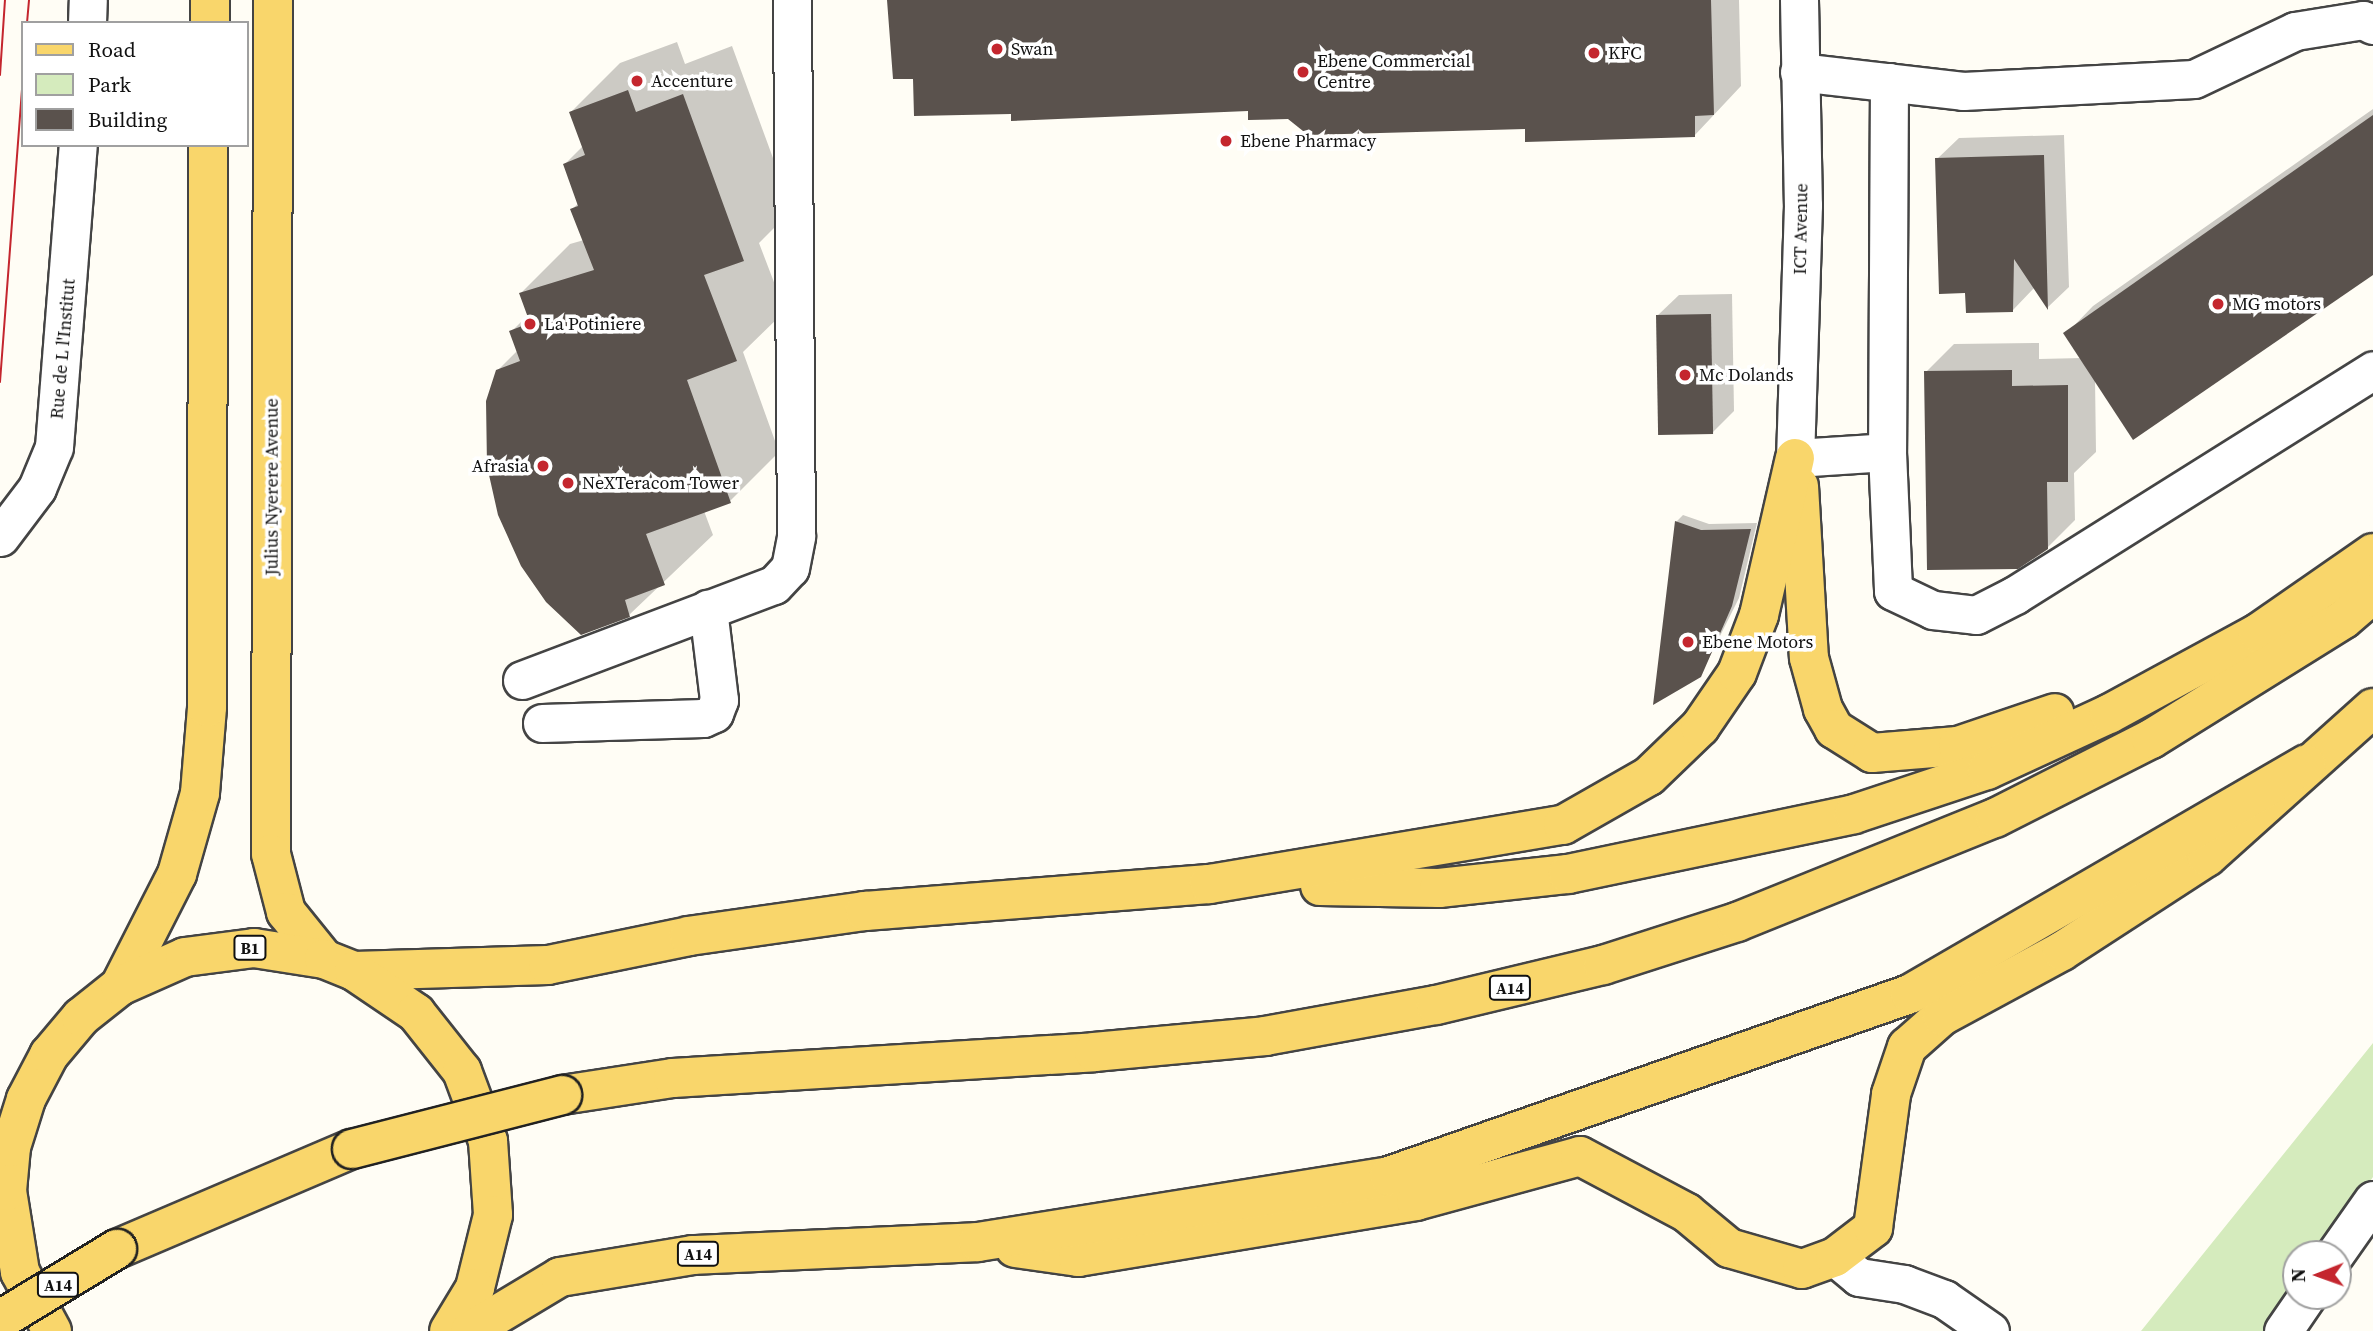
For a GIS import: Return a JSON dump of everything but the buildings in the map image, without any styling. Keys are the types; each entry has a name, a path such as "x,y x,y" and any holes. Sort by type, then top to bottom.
{"main road":[{"path":"210,0 210,21"},
{"name":"Julius Nyerere Avenue","path":"273,0 271,854 286,912 339,965 415,1013 462,1071 488,1141 493,1215 475,1288 449,1331"},
{"name":"Julius Nyerere Avenue","path":"120,986 177,874 200,793 207,707 208,147"},
{"path":"339,965 548,965 689,936 865,911 1209,884 1563,825 1649,776 1700,727 1737,673 1759,615 1795,458"},
{"path":"1795,458 1813,671 1834,729 1872,753 1958,746 2033,723 2176,656 2258,633"},
{"path":"1209,884 1439,888 1568,874 1854,814 1987,770 2109,714 2258,633 2373,553"},
{"name":"A14","path":"0,1320 117,1250 352,1149 562,1095 673,1078 1094,1052 1265,1036 1436,1005 1603,965 1737,922 1994,818 2151,739 2344,619 2373,594"},
{"name":"A14","path":"470,1331 561,1277 693,1255 978,1242 1389,1176 1910,994 2306,764 2373,708"},
{"path":"978,1242 1078,1257 1416,1200 1580,1156 1687,1213 1729,1248 1802,1269 1835,1257 1873,1228 1891,1094 1907,1047 1942,1016 2062,951 2207,857 2306,764"},
{"name":"Julius Nyerere Avenue","path":"52,1331 20,1272 4,1194 11,1147 26,1099 49,1055 81,1017 120,986 185,957 254,948 339,965"}],"street":[{"path":"87,21 88,0"},
{"path":"522,680 774,585 790,568 796,536 792,0"},
{"name":"ICT Avenue","path":"1795,458 1803,205 1799,0"},
{"path":"1799,72 1963,91 2194,79 2295,31 2363,20 2373,25"},
{"path":"1889,82 1887,452 1893,591 1933,610 1976,615 2015,595 2373,370"},
{"name":"Rue de L l'Institut","path":"0,537 37,488 54,447 78,147"},
{"path":"1795,458 1887,452"},
{"path":"542,723 703,718 714,713 719,700 708,608"},
{"path":"2352,1243 2373,1200"},
{"path":"1835,1257 1859,1277 1904,1284 1944,1299 1990,1331"},
{"path":"2283,1331 2297,1310"}],"green space":[{"path":"2373,1043 2373,1177 2328,1240 2282,1240 2282,1305 2263,1331 2141,1331"}],"tram line":[{"path":"0,75 5,0"},
{"path":"27,21 29,0"},
{"path":"0,382 21,104"}],"place":[{"name":"Swan","path":"997,49"},
{"name":"KFC","path":"1594,53"},
{"name":"Ebene Commercial Centre","path":"1303,72"},
{"name":"Accenture","path":"637,81"},
{"name":"Ebene Pharmacy","path":"1226,141"},
{"name":"MG motors","path":"2218,304"},
{"name":"La Potiniere","path":"530,324"},
{"name":"Mc Dolands","path":"1685,375"},
{"name":"Afrasia","path":"543,466"},
{"name":"NeXTeracom Tower","path":"568,483"},
{"name":"Ebene Motors","path":"1688,642"}]}
